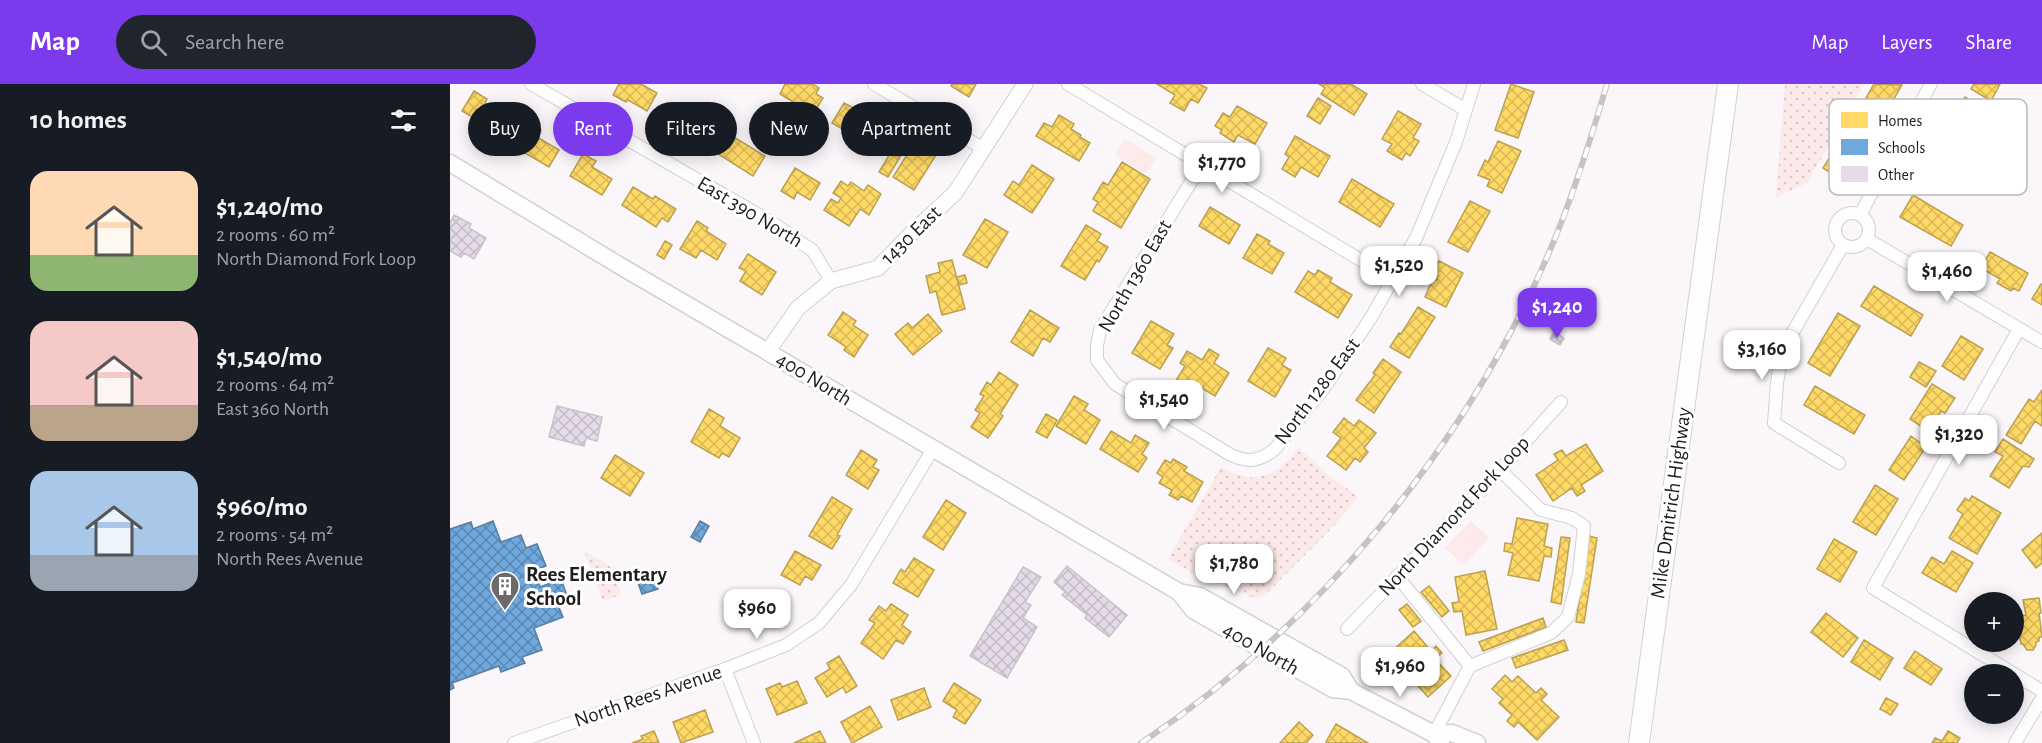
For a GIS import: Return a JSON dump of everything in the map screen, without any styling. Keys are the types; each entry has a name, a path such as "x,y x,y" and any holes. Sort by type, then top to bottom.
{"highway":[{"name":"Mike Dmitrich Highway","path":"1639,743 1728,84"}],"main road":[{"name":"400 North","path":"450,163 622,267 1179,592 1200,596 1342,676 1352,691 1438,738"},
{"path":"1438,738 1452,733 1477,743"}],"street":[{"name":"East 390 North","path":"531,84 773,223 813,251 831,281"},
{"path":"874,84 984,149"},
{"name":"1430 East","path":"768,351 798,308 831,281 878,268 915,230 956,194 1025,84"},
{"path":"1068,84 1392,279"},
{"path":"1422,84 1466,110"},
{"name":"North 1280 East","path":"1255,461 1275,449 1327,384 1372,316 1417,236 1456,142 1474,84"},
{"path":"1923,99 1931,84"},
{"name":"North 1360 East","path":"1202,164 1100,330 1097,360 1115,384 1229,454 1242,460 1255,461"},
{"path":"1860,215 1871,195"},
{"path":"1848,214 1860,215 1869,228 1867,239 1854,248 1843,245 1836,236 1835,230 1839,220 1848,214"},
{"path":"1867,239 2042,342"},
{"path":"1839,464 1774,423 1776,383 1782,351 1843,245"},
{"path":"2019,329 1872,588 2042,691"},
{"name":"North Diamond Fork Loop","path":"1347,629 1500,470 1561,402"},
{"name":"North Rees Avenue","path":"514,743 725,669 786,645 819,623 851,585 933,449"},
{"path":"1438,738 1470,666 1551,633 1568,617 1579,574 1584,526 1572,518 1541,510 1500,470"},
{"path":"1396,576 1470,666"},
{"path":"725,669 754,743"},
{"path":"2015,743 2042,698"}],"shaded area":[{"path":"1785,84 1864,84 1855,99 1829,99 1829,145 1807,183 1776,197"},
{"path":"1125,139 1156,158 1146,174 1115,155"},
{"path":"1299,448 1326,473 1358,497 1332,528 1269,591 1254,598 1192,573 1168,559 1221,467 1244,476 1264,476 1282,466"},
{"path":"1471,521 1489,538 1464,565 1445,548"},
{"path":"584,551 610,566 621,595 603,601"}],"building: Homes":[{"path":"619,84 641,84 657,93 652,102 645,102 645,110 633,102 628,100 626,102 613,95"},
{"path":"785,84 813,84 819,88 816,94 823,98 820,102 793,102 780,94"},
{"path":"952,84 976,84 969,97 951,86"},
{"path":"1157,84 1199,84 1207,88 1198,103 1191,99 1184,111 1170,103 1175,95"},
{"path":"1319,84 1351,84 1367,94 1354,115 1321,94 1325,88"},
{"path":"1511,84 1534,92 1518,138 1495,130"},
{"path":"1874,84 1902,85 1894,99 1865,99"},
{"path":"1974,84 2000,84 1992,99 1988,99 1971,89"},
{"path":"474,91 487,99 486,102 468,102 468,114 462,111"},
{"path":"1318,98 1331,106 1320,124 1307,116"},
{"path":"1237,106 1267,123 1255,144 1238,135 1234,142 1220,133 1222,130 1215,126 1223,113 1230,117"},
{"path":"841,108 841,128 832,123"},
{"path":"1398,111 1421,124 1413,138 1419,141 1410,156 1406,153 1402,160 1387,151 1392,144 1382,139"},
{"path":"1059,115 1074,124 1071,129 1090,143 1079,161 1036,136 1044,123 1052,127"},
{"path":"1295,136 1330,156 1318,177 1301,167 1295,177 1282,169 1289,157 1285,154"},
{"path":"541,139 553,146 553,156 555,156 549,167 530,156 541,156"},
{"path":"737,139 749,146 749,156 765,156 753,176 721,156 737,156"},
{"path":"1498,141 1521,151 1502,193 1487,186 1490,180 1478,175 1485,160 1488,162"},
{"path":"582,156 587,156 596,161 592,167 612,179 602,195 570,176"},
{"path":"889,156 900,157 888,177 879,172"},
{"path":"906,156 935,156 914,190 893,177"},
{"path":"1829,158 1829,172 1823,168"},
{"path":"1122,162 1150,179 1121,228 1093,211 1098,202 1093,199 1103,182 1108,185"},
{"path":"1032,165 1054,179 1032,213 1004,195 1013,181 1019,185"},
{"path":"795,168 820,183 810,200 797,192 794,199 781,191"},
{"path":"1352,179 1394,204 1380,227 1339,202"},
{"path":"841,181 848,186 851,182 864,191 868,185 881,194 869,215 860,209 849,226 824,210 831,199 838,203 841,198 833,193"},
{"path":"633,187 653,199 655,196 676,209 668,222 662,218 656,227 622,205"},
{"path":"1913,195 1963,225 1951,246 1900,217"},
{"path":"1470,201 1490,211 1468,252 1448,242"},
{"path":"1210,207 1240,225 1229,244 1199,226"},
{"path":"985,219 1008,232 987,268 963,255"},
{"path":"697,221 708,228 706,231 726,244 717,260 701,250 696,258 680,249"},
{"path":"1086,225 1101,234 1097,241 1108,247 1085,280 1061,266"},
{"path":"1257,234 1270,241 1268,244 1284,253 1272,274 1243,258"},
{"path":"665,241 672,245 664,259 657,255"},
{"path":"1990,252 2028,273 2019,291 2013,288 2011,291 1997,283 2000,279 1981,268"},
{"path":"748,254 776,272 762,295 740,281 746,271 739,268"},
{"path":"1966,259 1978,265 1973,274 1962,267"},
{"path":"952,260 965,309 942,315 936,291 930,293 926,276 940,272 938,263"},
{"path":"1439,261 1463,273 1446,307 1425,297 1431,283 1438,276 1433,274"},
{"path":"1318,270 1332,278 1330,282 1352,295 1338,318 1295,292 1308,271 1315,275"},
{"path":"965,275 967,283 959,285 957,277"},
{"path":"2042,285 2042,305 2032,299"},
{"path":"1874,286 1923,315 1911,336 1861,306"},
{"path":"1418,307 1435,317 1409,358 1390,347"},
{"path":"1030,310 1059,328 1050,342 1043,338 1033,356 1011,342"},
{"path":"843,312 856,321 853,325 868,335 854,357 844,350 846,347 828,335"},
{"path":"1838,313 1860,326 1830,376 1808,363"},
{"path":"928,314 942,331 913,355 895,334 908,323 912,328"},
{"path":"1151,321 1174,334 1167,345 1173,348 1160,369 1132,353"},
{"path":"1961,336 1983,349 1964,380 1942,366"},
{"path":"1268,348 1286,358 1282,365 1291,370 1275,397 1248,381"},
{"path":"1209,349 1219,355 1214,363 1229,373 1215,396 1200,387 1196,393 1183,385 1179,392 1172,387 1185,366 1180,363 1187,351 1202,360"},
{"path":"1383,359 1401,372 1374,413 1356,400 1375,375 1373,373"},
{"path":"1919,362 1936,371 1926,387 1910,377"},
{"path":"999,372 1018,385 1000,414 1003,416 988,438 971,427 980,413 975,410 984,396 980,394 987,382 991,385"},
{"path":"1932,384 1955,398 1945,413 1941,411 1928,431 1910,419"},
{"path":"1815,386 1865,415 1854,434 1804,405"},
{"path":"2042,390 2042,426 2035,421 2021,444 2006,435 2029,399 2034,402"},
{"path":"1074,396 1088,404 1084,410 1100,420 1086,444 1056,426"},
{"path":"709,409 724,418 720,426 740,438 729,457 722,453 719,458 691,442"},
{"path":"1046,414 1057,420 1047,438 1036,432"},
{"path":"1344,418 1354,426 1359,420 1376,433 1364,448 1368,452 1360,462 1355,458 1346,470 1327,456 1341,438 1333,432"},
{"path":"1111,431 1131,443 1135,435 1149,443 1142,454 1147,458 1138,472 1100,449"},
{"path":"1911,436 1926,447 1904,480 1889,470"},
{"path":"2003,439 2034,459 2029,467 2023,466 2009,488 1990,476 2003,456 1995,452"},
{"path":"1586,444 1603,471 1581,485 1585,491 1577,496 1572,488 1553,501 1536,475 1558,460 1554,454 1562,450 1566,456"},
{"path":"861,450 877,460 873,467 879,470 868,489 846,475"},
{"path":"615,455 644,473 630,496 601,478"},
{"path":"1173,459 1187,467 1184,471 1203,482 1192,502 1181,496 1178,500 1169,495 1172,490 1159,483 1163,477 1157,473 1165,460 1171,463"},
{"path":"1875,485 1898,499 1876,535 1853,522"},
{"path":"1972,496 2001,513 1977,554 1949,538 1963,514 1957,510 1965,498 1969,501"},
{"path":"832,497 852,509 832,549 809,536"},
{"path":"946,500 966,513 943,550 923,537"},
{"path":"1517,518 1548,524 1544,546 1552,548 1551,557 1544,556 1539,581 1508,575 1513,553 1504,551 1505,543 1512,544"},
{"path":"2042,533 2042,563 2036,568 2022,550"},
{"path":"1589,536 1597,538 1584,623 1576,622"},
{"path":"1561,537 1570,538 1561,604 1551,602"},
{"path":"1834,539 1857,552 1840,582 1817,569"},
{"path":"795,551 821,565 812,580 805,576 800,585 781,575"},
{"path":"1952,551 1973,563 1956,592 1922,573 1932,557 1944,564"},
{"path":"914,558 934,570 918,597 893,583 901,569 905,572"},
{"path":"1485,571 1497,629 1466,635 1462,611 1454,612 1452,603 1459,602 1455,577"},
{"path":"1429,586 1449,611 1442,617 1421,592"},
{"path":"2039,598 2042,637 2039,637 2033,650 2027,650 2024,646 2024,615 2026,615 2024,600"},
{"path":"891,604 908,615 902,625 911,632 903,644 896,640 883,659 861,643 875,623 869,620 879,606 886,611"},
{"path":"1407,604 1421,621 1413,627 1399,610"},
{"path":"1826,613 1858,638 1843,657 1811,632"},
{"path":"1543,618 1546,627 1483,651 1479,642"},
{"path":"1414,631 1431,651 1436,646 1442,653 1435,659 1451,676 1428,697 1411,678 1405,683 1399,676 1406,670 1390,653"},
{"path":"1564,640 1568,650 1516,668 1512,658"},
{"path":"1864,640 1893,658 1880,680 1851,662"},
{"path":"1915,651 1942,669 1931,685 1904,668"},
{"path":"839,656 857,686 846,693 843,687 827,697 815,678 830,669 827,663"},
{"path":"1505,675 1512,682 1518,676 1536,693 1541,688 1547,694 1541,700 1559,717 1537,740 1518,722 1514,727 1507,721 1512,715 1499,703 1503,699 1492,689"},
{"path":"797,681 807,703 777,715 766,689 780,683 782,687"},
{"path":"954,683 981,700 965,724 953,717 957,710 943,701"},
{"path":"924,688 931,707 898,720 891,700"},
{"path":"1886,698 1898,704 1891,715 1880,709"},
{"path":"870,706 882,727 852,743 841,722"},
{"path":"705,710 713,732 681,743 673,722"},
{"path":"1299,722 1313,735 1306,743 1280,743"},
{"path":"1336,724 1368,743 1326,742"},
{"path":"654,731 659,743 632,743 643,739 641,736"},
{"path":"820,731 826,743 794,743"},
{"path":"1948,731 1960,738 1957,743 1932,743 1935,738 1942,741"}],"building: Schools":[{"name":"Rees Elementary School","path":"493,521 501,542 521,535 526,548 537,544 546,566 534,570 540,587 561,579 569,601 558,605 563,617 534,628 542,650 522,657 525,663 501,672 499,666 452,683 454,688 450,690 450,529 471,522 473,529"},
{"path":"700,521 709,526 700,542 691,537"},
{"path":"654,578 658,589 642,594 638,583"}],"building: Other":[{"path":"454,215 471,224 469,228 486,238 474,259 464,253 461,257 450,251 450,223"},
{"path":"1554,332 1564,338 1560,345 1550,339"},
{"path":"557,406 602,417 597,441 586,438 584,446 549,437"},
{"path":"1067,566 1127,615 1109,637 1085,618 1087,615 1062,595 1065,592 1054,582"},
{"path":"1023,567 1041,577 1025,602 1031,605 1023,618 1037,627 1007,678 970,656"}],"railway":[{"path":"1141,743 1206,696 1267,644 1325,588 1379,528 1429,464 1473,397 1513,327 1548,255 1580,171 1607,84"}],"place":[{"name":"Rees Elementary School","path":"505,612"}]}
